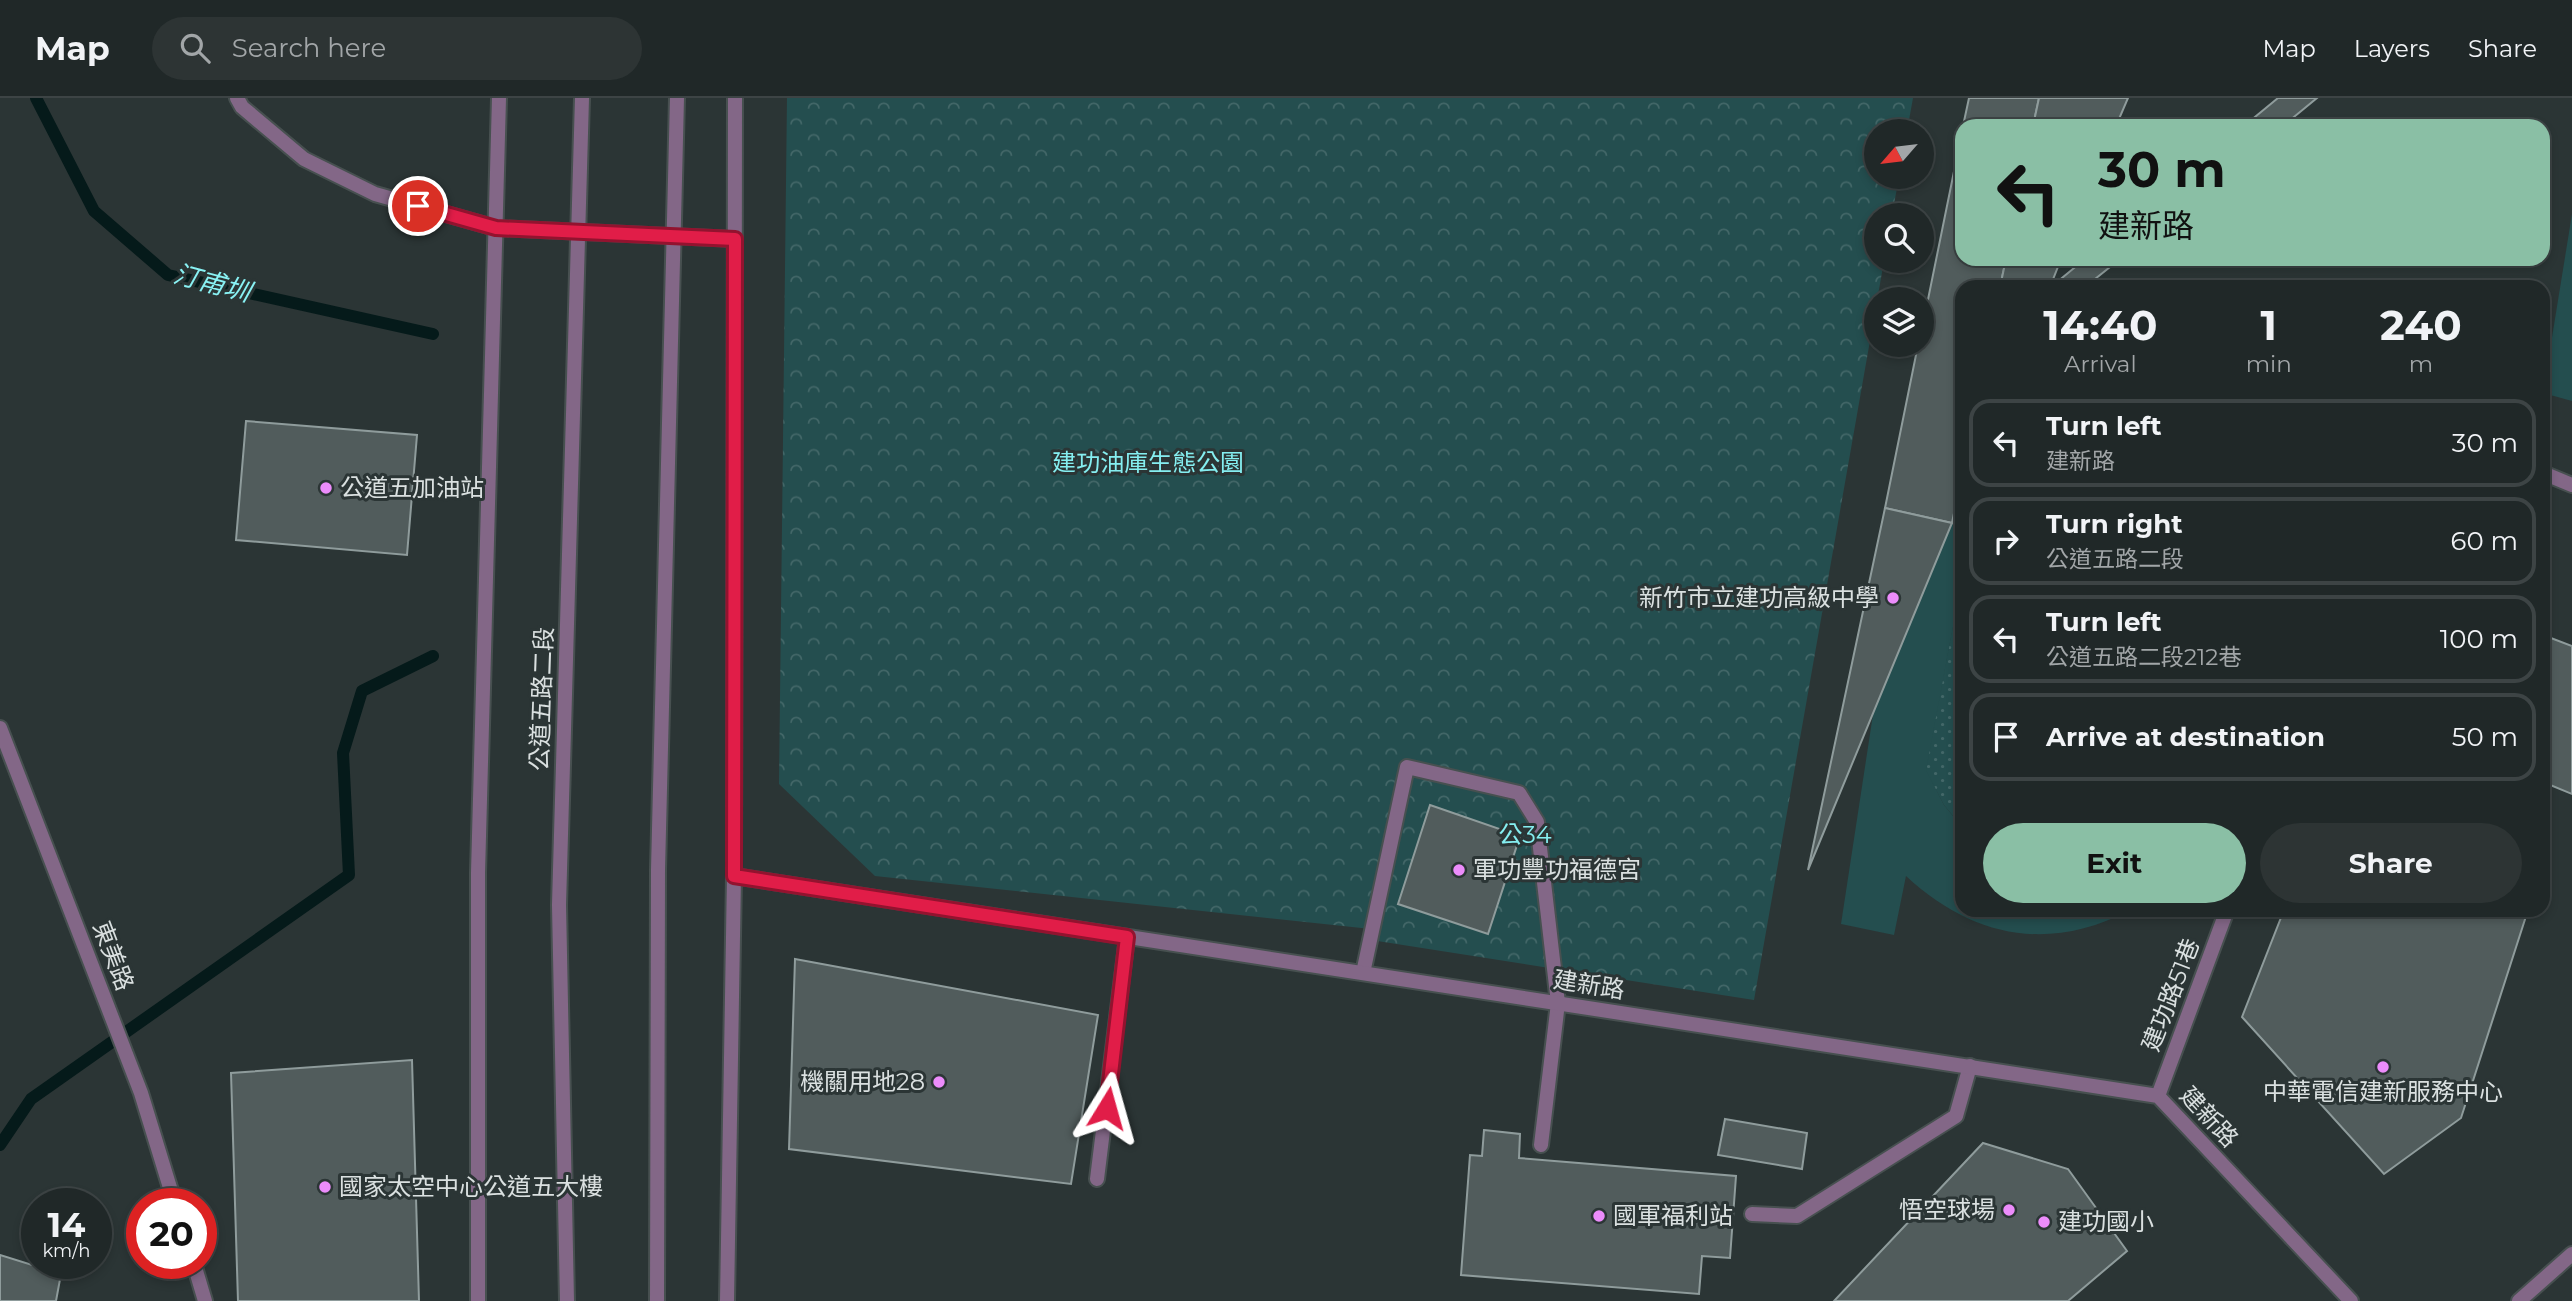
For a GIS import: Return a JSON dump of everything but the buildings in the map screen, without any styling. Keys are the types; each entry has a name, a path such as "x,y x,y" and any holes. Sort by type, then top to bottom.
{"street":[{"path":"237,98 242,107 304,159 375,194 496,228 735,239"},
{"path":"478,1301 478,873 499,98"},
{"name":"公道五路二段","path":"567,1301 559,905 582,98"},
{"path":"656,1301 658,870 677,98"},
{"path":"727,1301 734,876 735,98"},
{"path":"2550,475 2572,485"},
{"name":"東美路","path":"0,728 126,1054 170,1188"},
{"path":"1363,973 1407,767 1519,793 1536,822 1558,1003 1541,1146"},
{"name":"建新路","path":"734,876 2158,1096 2351,1301"},
{"name":"建功路51巷","path":"2158,1096 2224,917"},
{"path":"1097,1180 1127,937"},
{"path":"1752,1214 1797,1216 1956,1116 1970,1066"},
{"path":"2519,1301 2572,1254"},
{"path":"198,1279 205,1301"}],"green space":[{"name":"建功油庫生態公園","path":"787,98 1913,98 1909,119 1864,119 1864,189 1897,189 1894,203 1864,203 1864,273 1882,273 1879,287 1864,287 1864,357 1867,357 1754,1000 1371,940 1371,929 875,876 779,784"},
{"path":"2572,214 2572,401 2550,395 2550,350"},
{"path":"1955,311 1955,616 1926,770 1944,805 1955,818 1955,912 1931,897 1906,876 1894,935 1841,924 1912,459"},
{"path":"1955,615 1955,818 1944,805 1925,770"},
{"path":"1966,917 2114,917 2070,931 2040,934 2012,932"}],"waterway":[{"name":"汀甫圳","path":"36,98 94,211 168,275 433,334"},
{"path":"0,1145 31,1099 349,875 343,753 362,691 433,656"}],"place":[{"name":"公道五加油站","path":"326,488"},
{"name":"新竹市立建功高級中學","path":"1893,598"},
{"name":"軍功豐功福德宮","path":"1459,870"},
{"name":"中華電信建新服務中心","path":"2383,1067"},
{"name":"機關用地28","path":"939,1082"},
{"name":"國家太空中心公道五大樓","path":"325,1187"},
{"name":"悟空球場","path":"2009,1210"},
{"name":"國軍福利站","path":"1599,1216"},
{"name":"建功國小","path":"2044,1222"}],"route":[{"path":"418,206 496,228 735,239 734,876 1127,937 1107,1108"}],"park label":[{"name":"公34","path":"1525,835"}]}
